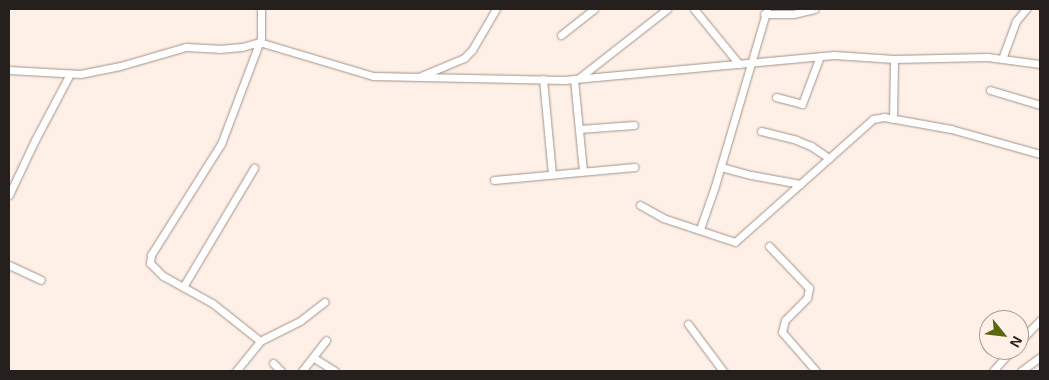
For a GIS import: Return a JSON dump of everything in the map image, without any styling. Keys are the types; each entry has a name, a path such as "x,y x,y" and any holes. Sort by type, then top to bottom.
{"street":[{"path":"260,341 212,303 163,276 150,263 151,255 221,144 259,42 261,9"},
{"path":"421,76 464,58 472,50 496,9"},
{"path":"561,35 594,9"},
{"path":"576,78 667,9"},
{"path":"694,9 739,64"},
{"path":"700,229 753,62 766,12 794,14 814,9"},
{"path":"1002,59 1016,21 1026,9"},
{"path":"9,70 70,74 120,66 186,46 219,49 242,47 259,42 373,76 576,78 820,56 894,59 1002,59 1040,64"},
{"path":"776,97 802,104 820,56"},
{"path":"893,119 894,59"},
{"path":"9,195 35,140 70,74"},
{"path":"576,78 583,171"},
{"path":"543,79 552,174"},
{"path":"990,90 1040,105"},
{"path":"640,205 658,216 735,242 873,119 893,119 952,129 1040,154"},
{"path":"579,129 634,124"},
{"path":"760,131 812,146 830,158"},
{"path":"494,180 634,167"},
{"path":"721,167 751,176 800,184"},
{"path":"183,287 254,168"},
{"path":"770,246 809,288 807,298 785,320 782,332 816,371"},
{"path":"9,265 41,280"},
{"path":"236,371 260,341 300,321 324,302"},
{"path":"1029,332 1040,320"},
{"path":"688,324 723,371"},
{"path":"303,371 326,340"},
{"path":"1021,371 1040,357"},
{"path":"314,358 335,371"},
{"path":"993,371 1002,360"},
{"path":"273,363 281,371"}]}
